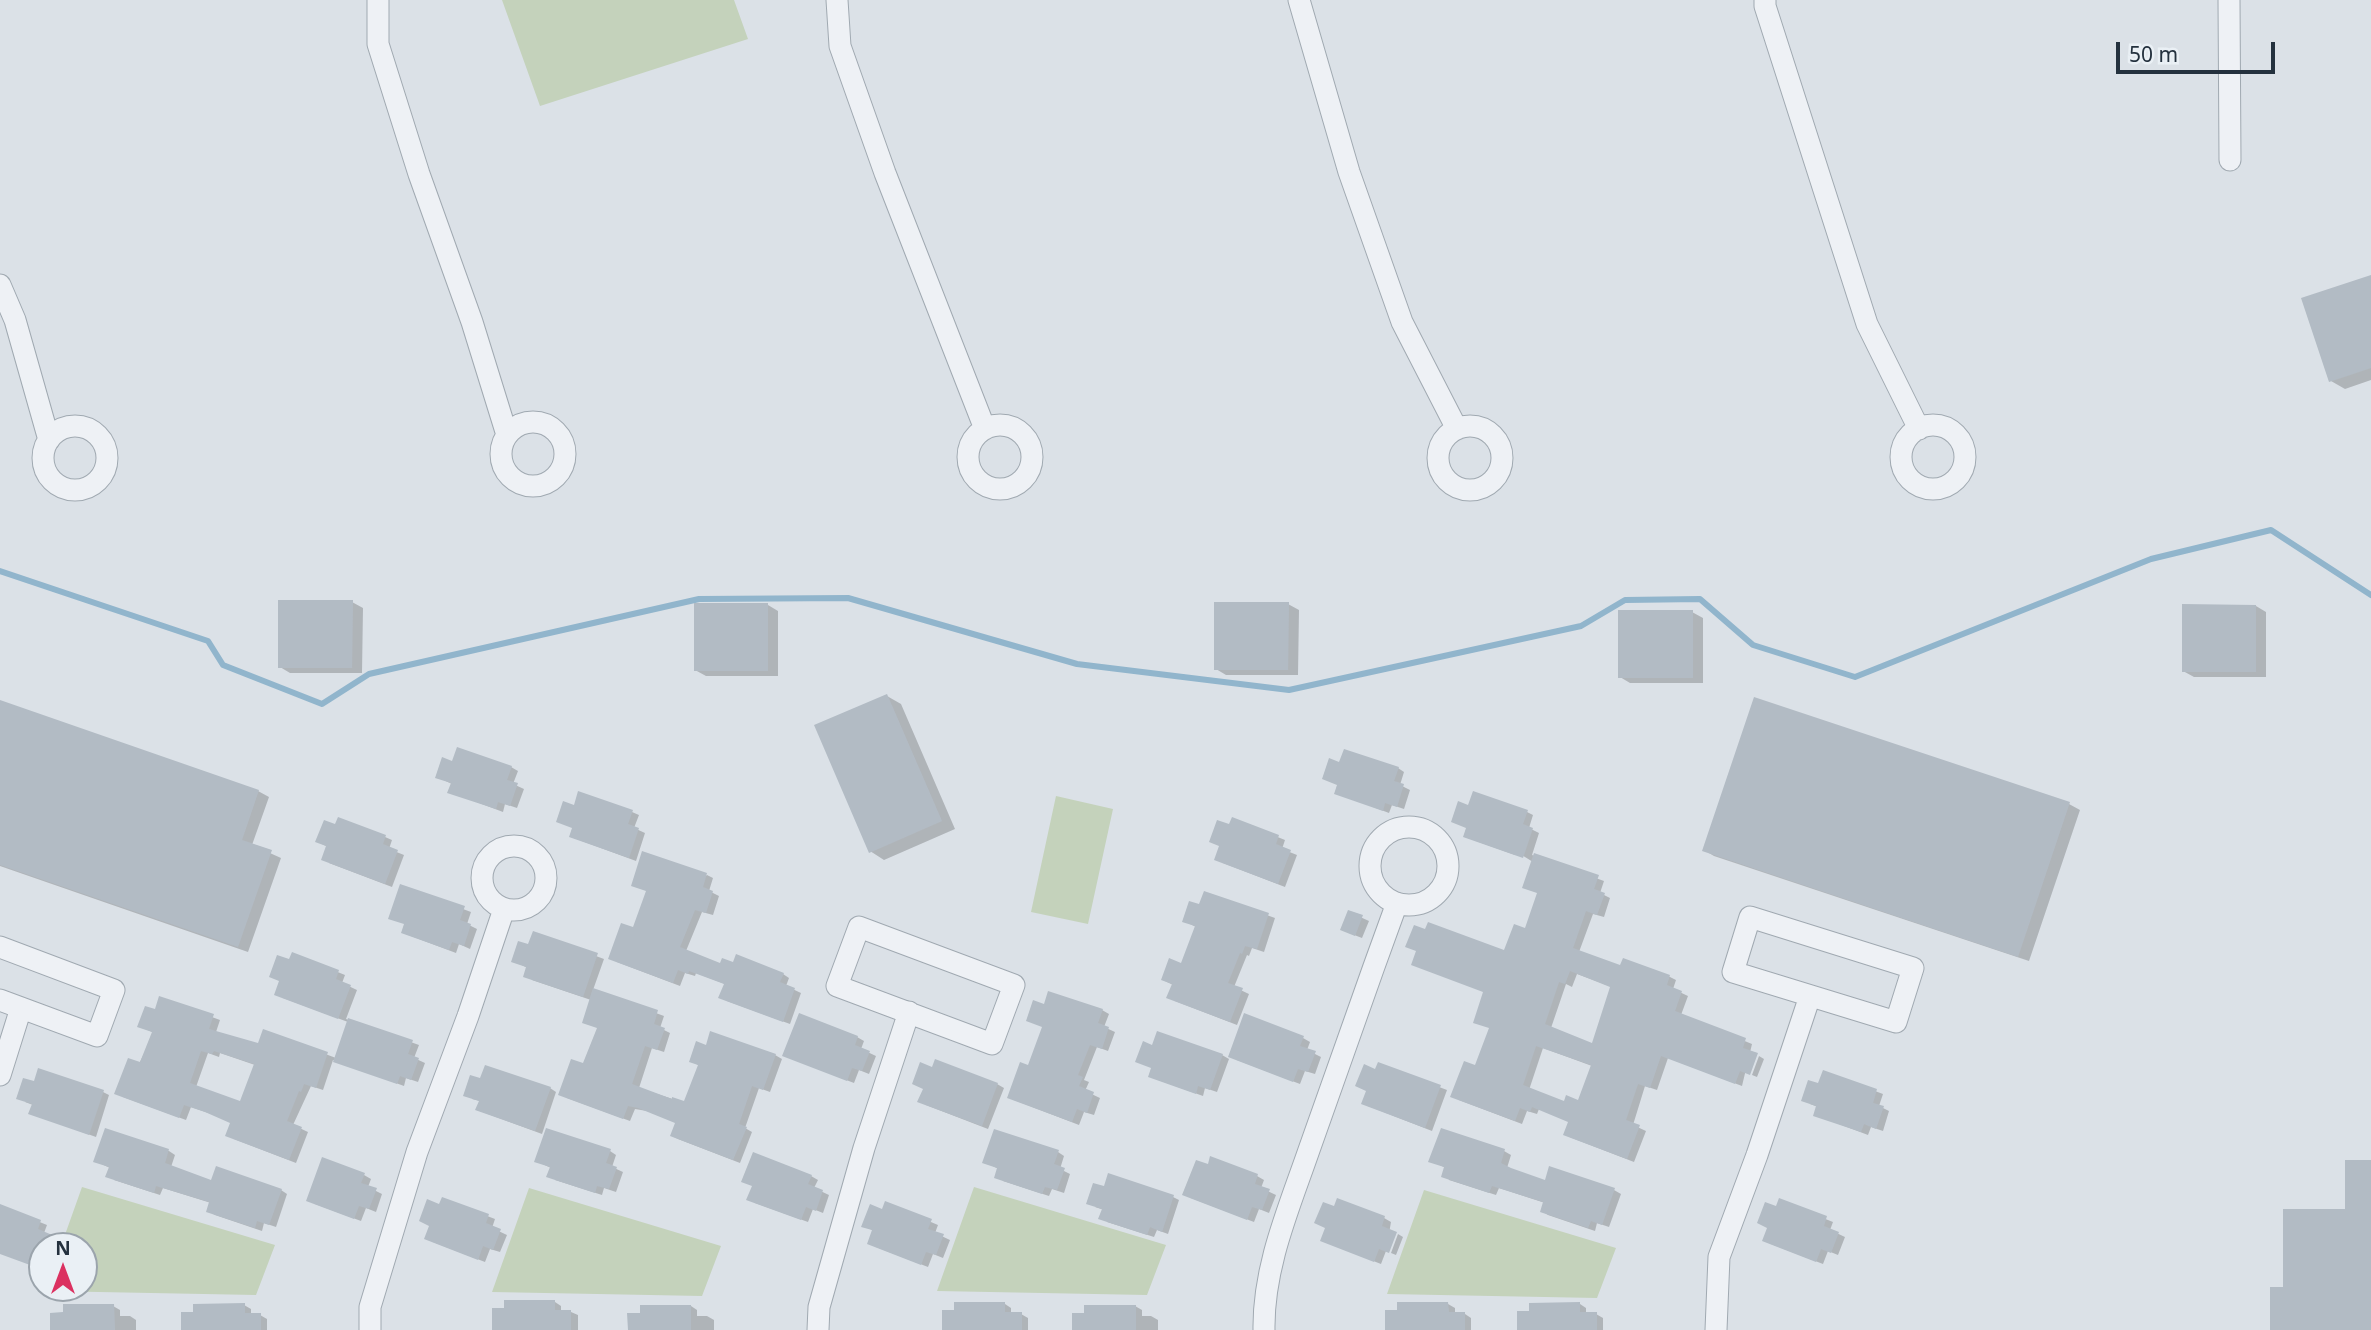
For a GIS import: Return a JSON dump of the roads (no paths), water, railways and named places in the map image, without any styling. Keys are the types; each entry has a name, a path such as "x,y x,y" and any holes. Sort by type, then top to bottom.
{"street":[{"path":"378,0 378,44 419,174 472,322 507,435"},
{"path":"837,0 840,46 885,173 985,429"},
{"path":"1299,0 1349,172 1402,322 1457,429"},
{"path":"1765,0 1816,170 1867,324 1919,429"},
{"path":"2229,0 2230,160"},
{"path":"0,285 15,320 49,440"},
{"path":"1264,1330 1264,1310 1274,1251 1397,903"},
{"path":"369,1330 369,1307 417,1152 468,1016 504,909"},
{"path":"1750,917 1913,968 1896,1022 1810,996 1733,972 1750,917"},
{"path":"859,927 1014,985 992,1044 909,1012 837,986 859,927"},
{"path":"0,947 114,990 97,1036 0,1000"},
{"path":"1716,1330 1719,1257 1810,996"},
{"path":"0,1075 21,1008"},
{"path":"818,1330 819,1307 864,1148 909,1012"}],"waterway":[{"path":"0,571 208,641 223,665 322,704 369,674 699,599 848,598 1077,664 1289,690 1581,626 1625,600 1700,599 1753,645 1855,677 2151,559 2271,530 2371,595"}]}
